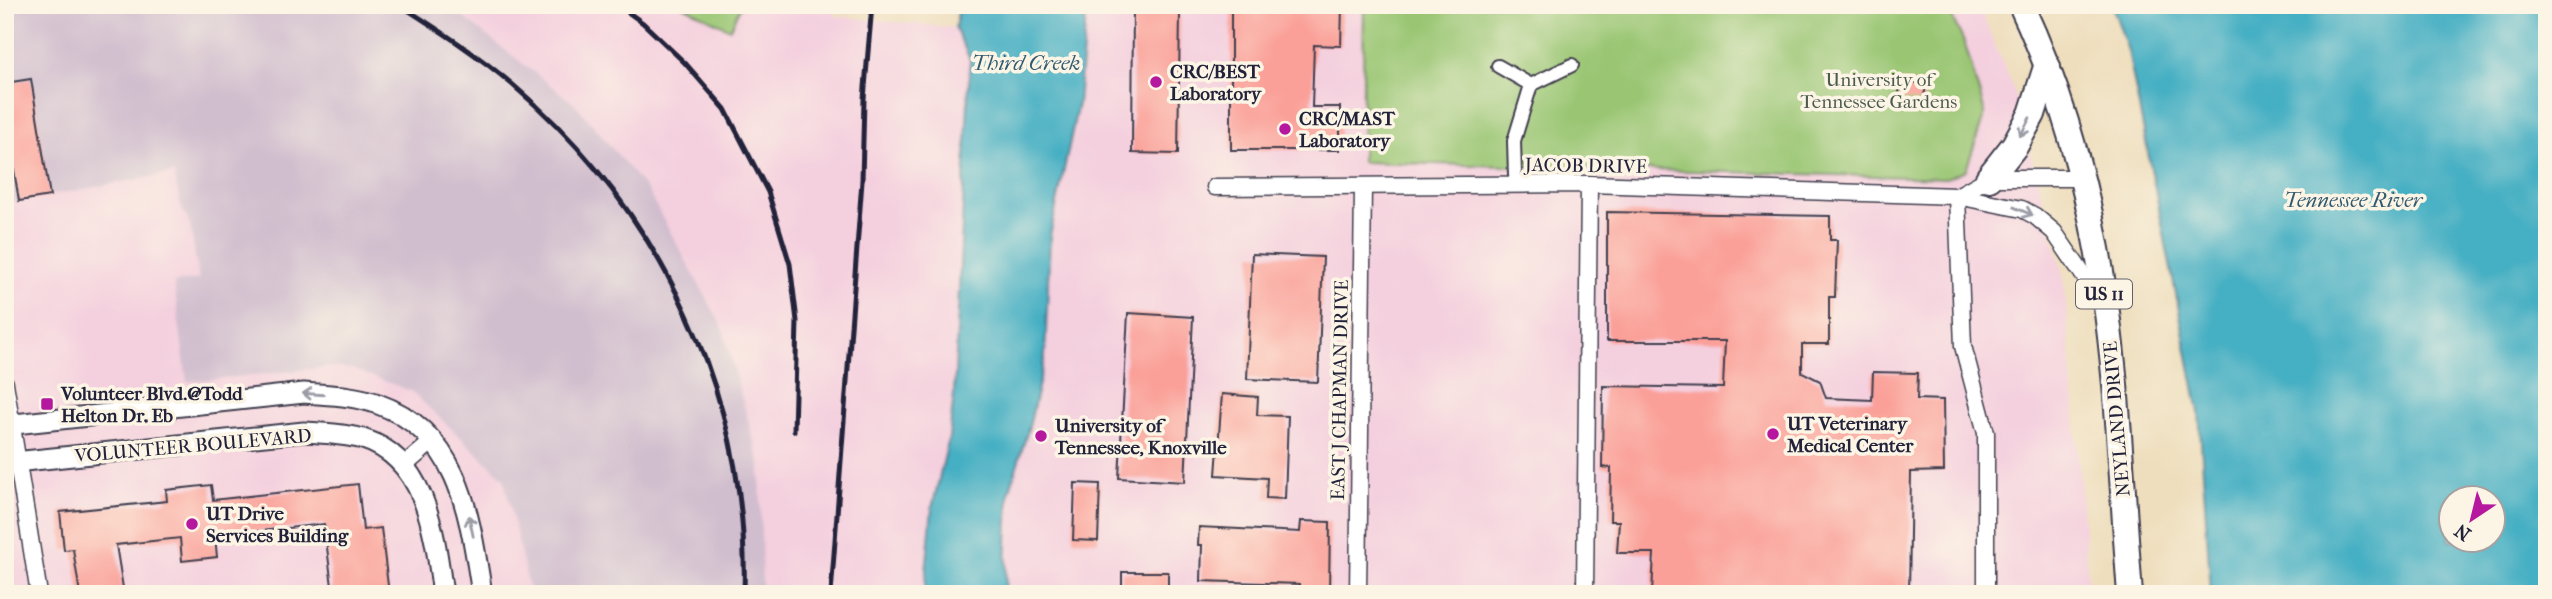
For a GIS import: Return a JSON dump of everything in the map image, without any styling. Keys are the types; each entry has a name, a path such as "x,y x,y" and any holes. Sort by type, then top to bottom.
{"highway":[{"path":"1989,178 2015,145 2032,114 2047,67"}],"main road":[{"name":"NEYLAND DRIVE","path":"2021,5 2067,125 2097,248 2106,309 2130,594"}],"street":[{"path":"1515,175 1514,141 1531,85 1572,65"},
{"path":"1498,66 1531,85"},
{"path":"1986,594 1986,433 1964,346 1957,196 1989,178 2081,178"},
{"path":"1585,594 1589,184"},
{"name":"JACOB DRIVE","path":"1215,187 1589,184 1957,196 2013,207 2035,216 2054,232 2106,309"},
{"name":"EAST J CHAPMAN DRIVE","path":"1358,594 1363,187"},
{"path":"5,383 12,462 38,594"},
{"name":"VOLUNTEER BOULEVARD","path":"9,425 304,393 377,403 406,418 433,440 451,468 468,514 482,594"},
{"name":"VOLUNTEER BOULEVARD","path":"12,462 304,432 336,434 365,440 385,450 405,466 417,486 433,532 443,594"},
{"path":"405,466 433,440"}],"shaded area":[{"name":"University of Tennessee, Knoxville","path":"5,5 835,5 835,16 955,28 959,5 1978,5 2012,85 2064,279 2089,594 5,594"},
{"path":"5,5 447,5 576,105 647,190 722,326 760,463 762,594 530,594 504,478 411,391 352,369 329,367 187,382 174,283 199,279 190,225 181,206 174,173 5,203"}],"green space":[{"path":"681,5 741,5 730,29"},
{"name":"University of Tennessee Gardens","path":"1364,5 1946,5 1965,44 1985,113 1966,170 1946,178 1362,162"}],"water":[{"name":"Third Creek","path":"959,5 1087,5 1078,103 1050,236 1045,356 1030,423 1009,493 1005,594 924,594 932,508 949,438 954,394 970,59 955,28"},
{"name":"Tennessee River","path":"2112,5 2547,5 2547,594 2211,594 2199,412 2128,51"}],"building":[{"name":"CRC/BEST Laboratory","path":"1133,5 1151,5 1151,12 1180,12 1178,154 1132,153"},
{"path":"1231,5 1342,5 1341,46 1314,45 1312,107 1340,107 1340,150 1231,150"},
{"path":"31,79 50,196 19,201 5,115 5,83"},
{"path":"1901,81 1926,84 1923,103 1898,99"},
{"name":"UT Veterinary Medical Center","path":"1607,212 1830,216 1830,240 1837,240 1835,297 1829,297 1829,344 1802,344 1802,372 1820,381 1826,398 1872,400 1873,372 1918,373 1917,399 1943,400 1944,471 1911,472 1909,594 1652,594 1654,553 1617,553 1619,521 1610,521 1611,468 1602,467 1603,386 1723,388 1725,341 1607,341"},
{"path":"1252,254 1323,257 1318,382 1247,379"},
{"path":"1128,313 1193,317 1185,482 1119,478"},
{"path":"1222,394 1258,397 1257,415 1288,416 1285,499 1266,498 1267,478 1216,475"},
{"path":"1075,483 1100,484 1098,541 1073,540"},
{"name":"UT Drive Services Building","path":"358,484 363,530 381,528 389,594 333,594 324,524 215,536 217,557 182,561 180,538 116,545 124,594 80,594 73,549 64,550 60,512 167,501 166,490 211,485 213,500"},
{"path":"1301,521 1330,522 1329,594 1299,594 1299,584 1201,581 1202,545 1198,545 1199,527 1300,532"},
{"path":"1122,572 1168,572 1168,594 1122,594"}],"railway":[{"path":"400,5 500,74 566,135 612,190 653,250 686,313 713,380 731,450 742,521 744,594"},
{"path":"618,5 643,23 685,63 725,109 768,192 790,264 797,321 794,431"},
{"path":"831,594 862,181 864,99 872,5"}],"place":[{"name":"CRC/BEST Laboratory","path":"1156,82"},
{"name":"CRC/MAST Laboratory","path":"1285,129"},
{"name":"Volunteer Blvd.@Todd Helton Dr. Eb","path":"47,404"},
{"name":"UT Veterinary Medical Center","path":"1773,434"},
{"name":"University of Tennessee, Knoxville","path":"1041,436"},
{"name":"UT Drive Services Building","path":"192,524"}]}
